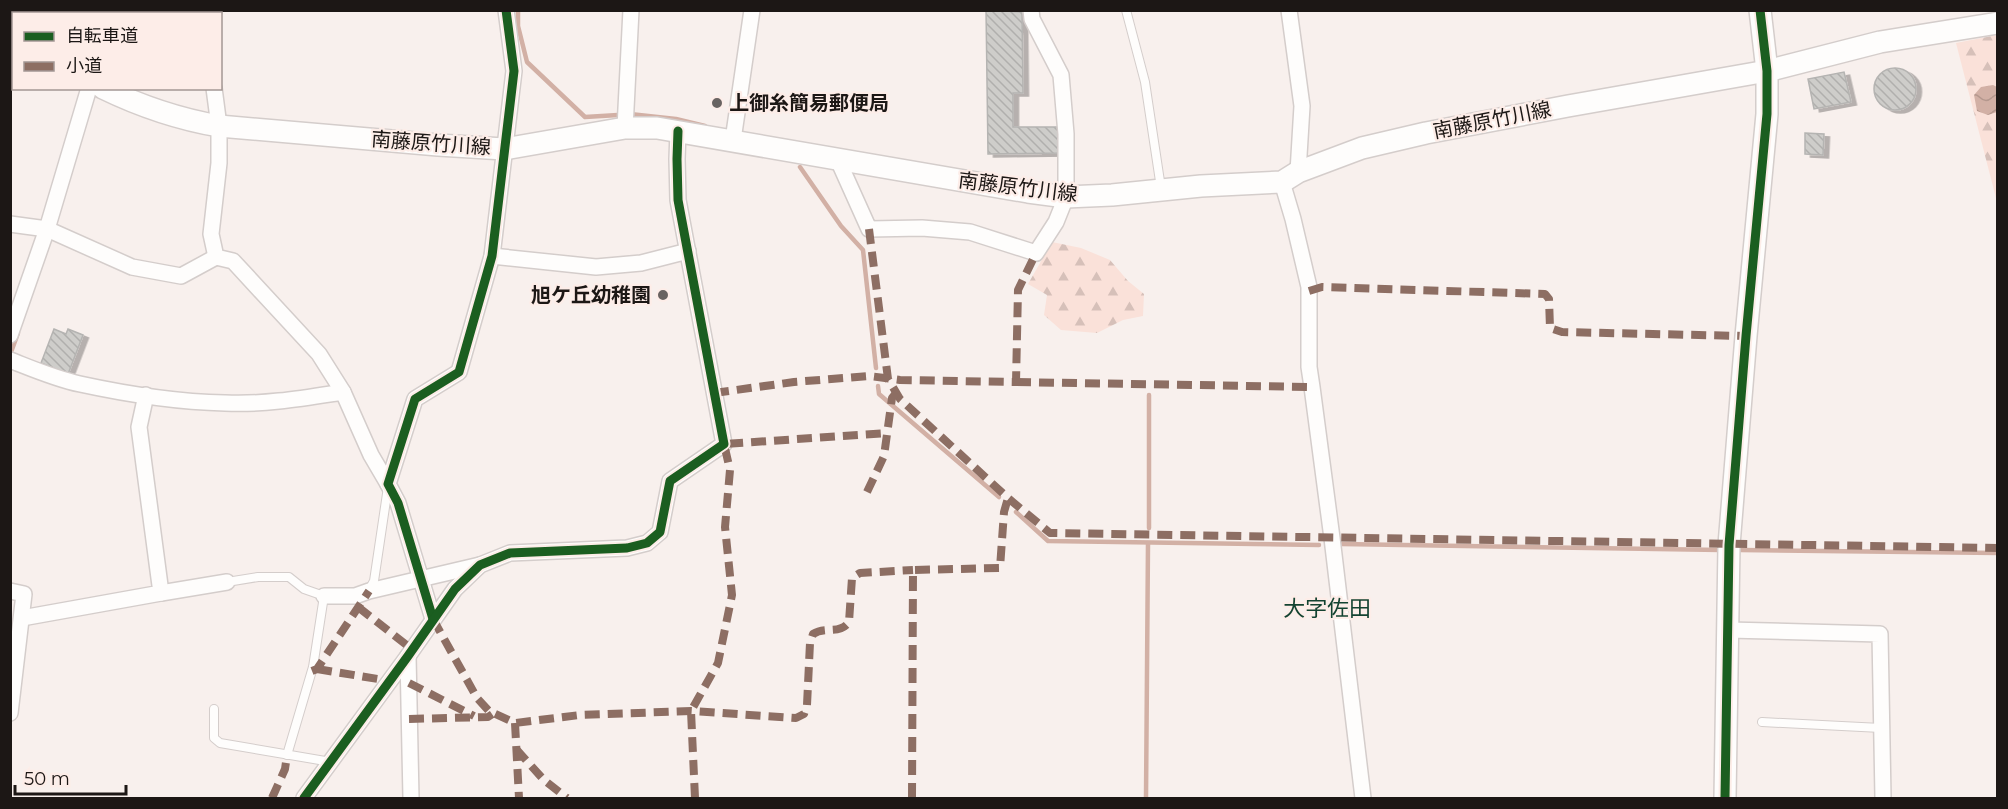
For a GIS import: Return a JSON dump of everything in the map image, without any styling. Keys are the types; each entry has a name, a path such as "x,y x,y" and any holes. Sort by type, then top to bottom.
{"main road":[{"path":"1725,798 1729,545 1767,114 1767,71 1760,10"},
{"name":"南藤原竹川線","path":"107,90 124,99 184,120 219,126 428,144 504,148 625,128 657,128 1066,197 1112,195 1290,177 1362,148 1426,133 1767,71 1880,42 1998,23"}],"street":[{"path":"388,484 415,399 459,372 492,256 514,71 506,10"},
{"path":"625,128 631,10"},
{"path":"733,140 752,10"},
{"path":"838,160 869,229 922,228 970,232 1036,253 1056,222 1066,197 1066,134 1060,75 1032,19 1031,10"},
{"path":"1289,10 1302,106 1290,177 1293,219 1309,287 1312,387 1363,798"},
{"path":"10,335 47,229 88,90"},
{"path":"214,90 219,126 219,163 211,234 216,257"},
{"path":"324,596 355,596 480,565 510,554 627,548 647,543 660,532 670,481 724,444 678,200 678,131"},
{"path":"10,224 47,229 132,267 161,273 181,276 216,257 233,261 319,354 343,392 371,455 398,503 433,619"},
{"path":"492,256 596,267 641,263 688,251"},
{"path":"12,361 78,384 146,395 225,403 291,400 343,392"},
{"path":"146,395 139,428 161,593"},
{"path":"304,798 433,619 455,590 480,565"},
{"path":"22,618 227,582"},
{"path":"10,591 24,594 10,713"},
{"path":"1728,630 1880,634 1880,798"},
{"path":"408,656 411,798"}],"lane":[{"path":"1126,10 1145,82 1161,189"},
{"path":"369,591 374,581 388,484"},
{"path":"227,582 258,577 289,578 304,589 324,596 313,666 287,755"},
{"path":"214,709 214,738 220,743 331,762"},
{"path":"1762,722 1881,728"}],"green space":[{"path":"1997,35 1997,202 1956,43"},
{"path":"1052,242 1081,248 1110,260 1128,281 1144,294 1143,316 1123,320 1097,333 1061,330 1044,315 1047,295 1028,284"}],"water":[{"path":"1993,85 1997,87 1997,112 1988,115 1977,111 1974,95 1981,87"}],"building":[{"path":"986,10 1022,12 1023,93 1013,93 1013,127 1059,127 1060,153 988,154"},
{"path":"1895,68 1903,69 1910,74 1915,81 1915,97 1910,104 1903,109 1895,110 1887,109 1880,104 1875,97 1874,89 1875,81 1880,74 1887,69"},
{"path":"1844,72 1851,102 1814,109 1808,79"},
{"path":"1805,133 1824,134 1823,155 1805,154"},
{"path":"54,329 66,334 68,329 83,335 68,374 41,363"}],"waterway":[{"path":"518,10 518,26 527,62 585,117 618,115"},
{"path":"630,114 676,119 705,126"},
{"path":"800,167 841,226 863,250 876,368"},
{"path":"10,355 18,333"},
{"path":"878,386 879,394 999,497"},
{"path":"1149,395 1149,528"},
{"path":"1016,512 1048,541 1319,545"},
{"path":"1146,798 1148,543"},
{"path":"1341,544 1721,550"},
{"path":"1741,550 1998,553"}],"marked path":[{"path":"869,229 888,379 900,399 1008,498 1050,533 1998,548"},
{"path":"714,393 794,382 869,376 900,380 1016,382 1018,290 1036,253"},
{"path":"1309,291 1322,287 1545,294 1549,299 1550,328 1562,332 1746,336"},
{"path":"1016,382 1312,387"},
{"path":"867,492 884,456 892,398 896,393"},
{"path":"695,798 691,711 718,663 732,595 725,527 730,470 724,444 888,433"},
{"path":"912,798 913,570 1000,568 1004,512 1008,498"},
{"path":"433,619 477,698 489,711 515,723 580,715 691,711 796,718 804,714 807,705 810,643 813,634 841,628 849,622 852,578 860,573 913,570"},
{"path":"312,671 317,669 369,591"},
{"path":"358,607 413,650"},
{"path":"317,669 390,681"},
{"path":"409,683 474,716"},
{"path":"409,719 488,717 494,713"},
{"path":"515,723 519,798"},
{"path":"516,749 544,780 567,798"},
{"path":"272,798 285,769 287,755"}],"cycle path":[{"path":"433,619 398,503 388,484 415,399 459,372 492,256 514,71 506,10"},
{"path":"1725,798 1729,545 1767,114 1767,71 1760,10"},
{"path":"304,798 455,589 480,565 510,553 627,548 647,543 660,532 670,481 724,444 678,200 678,131"}],"place":[{"name":"上御糸簡易郵便局","path":"717,103"},
{"name":"旭ケ丘幼稚園","path":"663,295"}],"district":[{"name":"大字佐田","path":"1327,608"}]}
